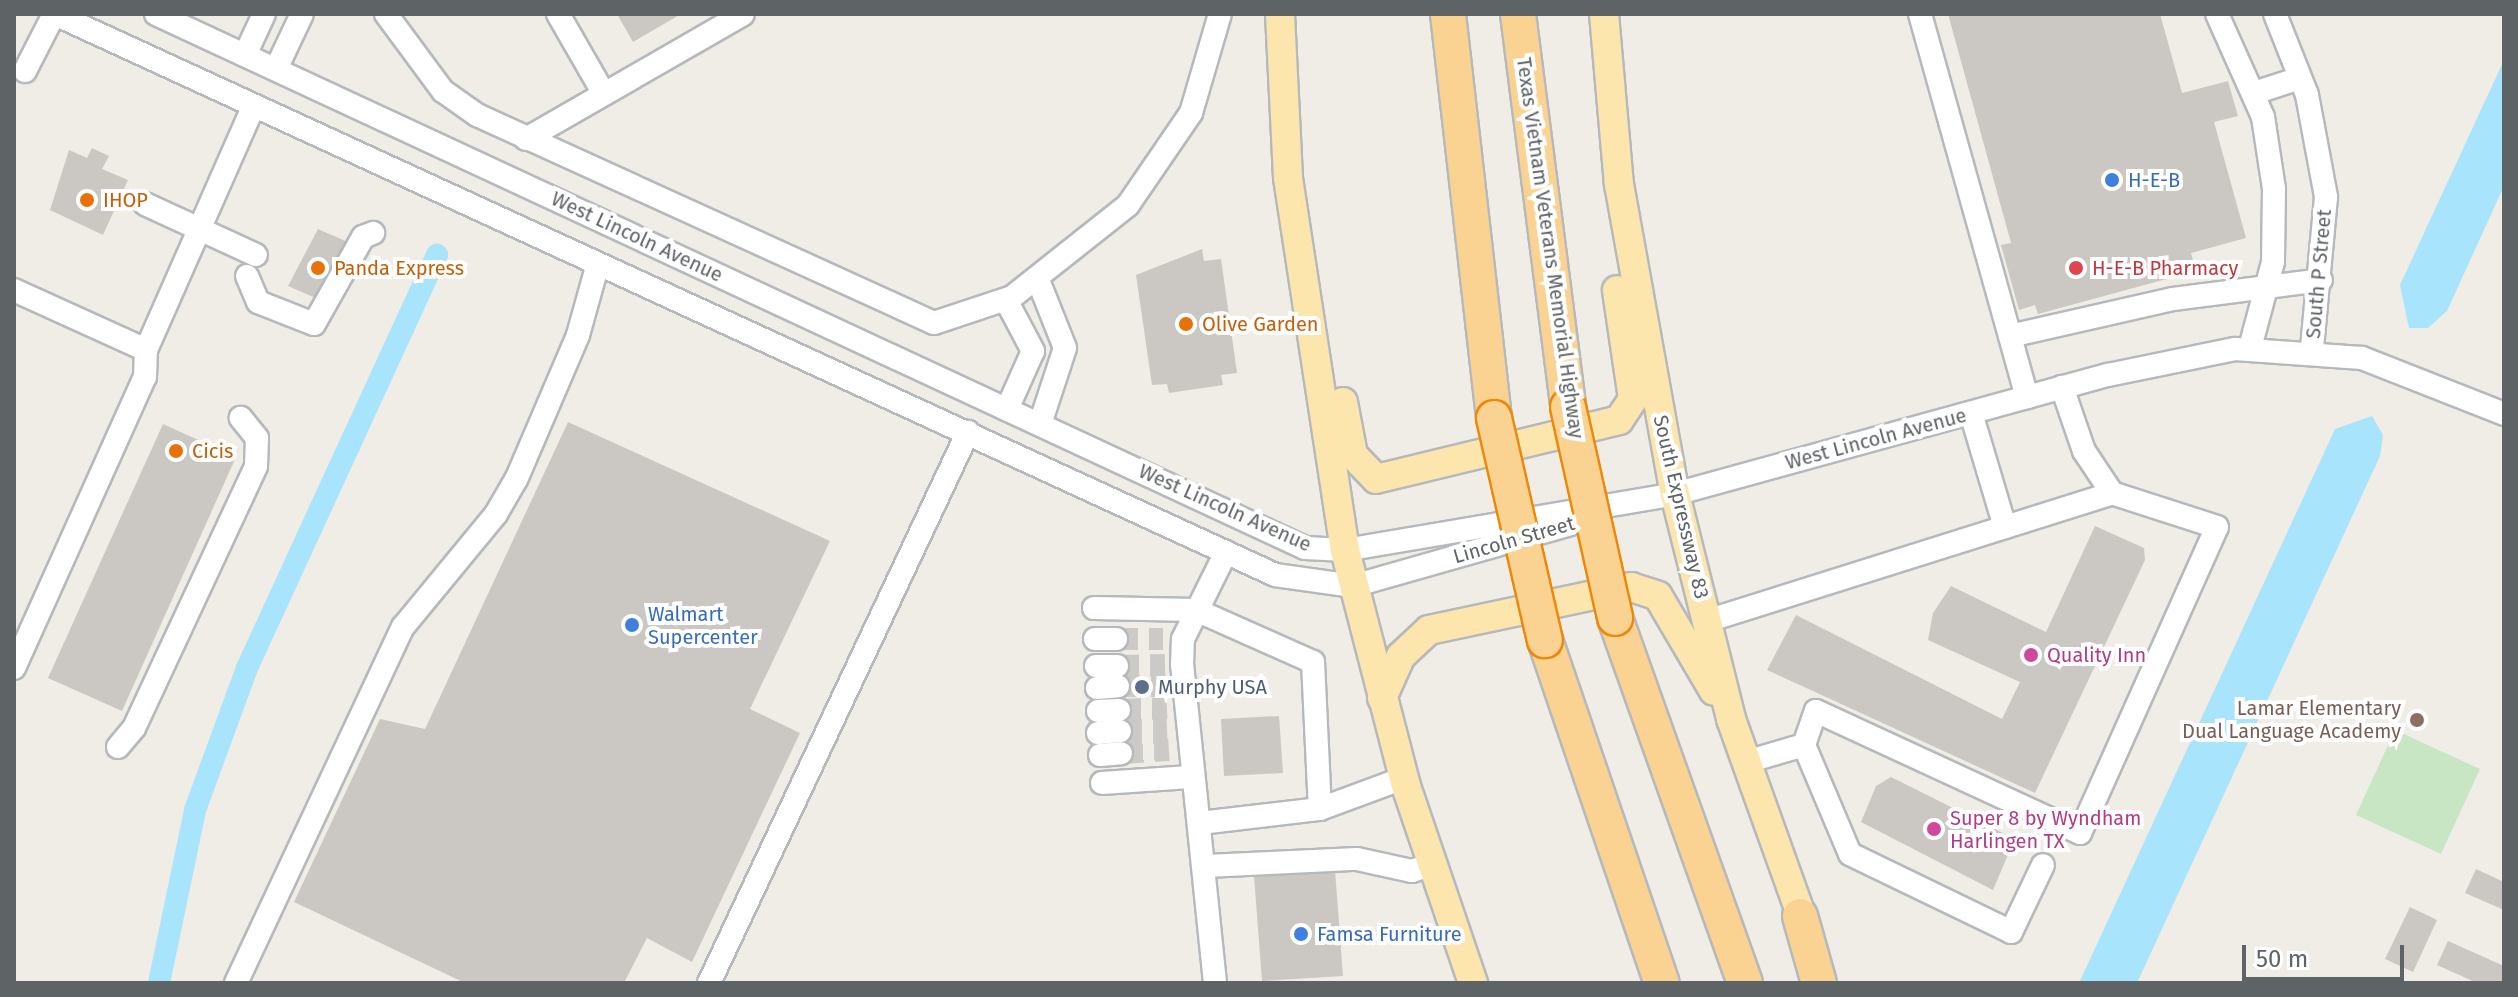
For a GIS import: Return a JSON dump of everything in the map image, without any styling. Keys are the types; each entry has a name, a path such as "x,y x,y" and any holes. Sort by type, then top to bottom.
{"highway":[{"path":"1448,14 1494,418 1545,640 1662,983"},
{"path":"1453,66 1456,14"},
{"name":"Texas Vietnam Veterans Memorial Highway","path":"1518,14 1568,407 1615,618 1745,983"},
{"path":"1800,916 1819,983"}],"main road":[{"path":"1280,14 1297,226 1345,550 1404,778 1473,983"},
{"name":"South Expressway 83","path":"1604,14 1619,184 1675,494 1731,719 1800,916 1827,983"},
{"path":"1297,226 1317,240 1353,455 1367,475 1385,479 1619,420 1627,411 1633,382 1611,245 1619,184"},
{"path":"1382,698 1401,656 1429,630 1631,587 1658,596 1677,621 1731,719"}],"street":[{"path":"25,71 54,14"},
{"name":"West Lincoln Avenue","path":"54,14 597,267 968,432 1226,552 1306,585 1353,586"},
{"name":"West Lincoln Avenue","path":"156,14 1305,548 1345,550 1675,494 2062,387 2250,348 2312,349 2362,358 2504,414"},
{"path":"245,55 264,14"},
{"path":"276,69 302,14"},
{"path":"386,14 443,91 526,139 916,320 954,321 1006,300 1038,280 1151,180 1191,113 1220,14"},
{"path":"558,14 604,94"},
{"path":"526,139 743,14"},
{"path":"1920,14 2027,397"},
{"path":"2217,14 2254,93 2274,189 2273,262 2250,348"},
{"name":"South P Street","path":"2275,14 2300,78 2326,197 2321,280 2312,349"},
{"path":"2254,93 2300,78"},
{"path":"14,668 145,377 146,350 253,107"},
{"path":"145,204 199,229 252,266 258,302 314,324 363,237 373,233"},
{"path":"236,983 403,627 496,514 516,480 578,335 597,267"},
{"path":"1038,280 1065,348 1040,424"},
{"path":"2010,336 2265,287 2321,280"},
{"path":"14,290 146,350"},
{"path":"1006,300 1033,351 1007,409"},
{"path":"2062,387 2084,451 2112,493"},
{"path":"1971,413 2005,527"},
{"path":"118,747 134,728 256,466 257,438 241,418"},
{"path":"709,983 968,432"},
{"path":"1707,621 2112,493 2217,527 2080,833 1816,711 1804,745 1850,854 2011,932 2043,865"},
{"name":"Lincoln Street","path":"1353,586 1675,494"},
{"path":"1215,983 1200,823 1175,707 1173,639 1196,610 1226,552"},
{"path":"1094,608 1196,610 1313,662 1320,809"},
{"path":"1746,762 1804,745"},
{"path":"1102,783 1190,777"},
{"path":"1200,823 1320,809 1404,778"},
{"path":"1206,866 1357,859 1412,871 1432,864"}],"green space":[{"path":"2395,730 2480,769 2441,854 2356,815"}],"water":[{"path":"2504,60 2504,186 2447,311 2428,328 2409,328 2400,285"},
{"path":"2372,416 2383,435 2380,456 2137,983 2079,983 2335,429"}],"building":[{"path":"617,14 681,14 633,42"},
{"name":"H-E-B","path":"1948,14 2160,14 2182,93 2228,81 2238,116 2214,122 2246,238 2191,253 2196,271 2038,314 2035,305 2019,310 2001,245 2011,243"},
{"name":"IHOP","path":"92,148 109,156 102,169 128,180 103,235 50,210 69,150 87,158"},
{"name":"Panda Express","path":"318,229 350,243 325,302 288,286"},
{"name":"Olive Garden","path":"1202,249 1204,261 1221,259 1237,373 1221,375 1223,385 1169,393 1167,384 1152,385 1136,275"},
{"name":"Walmart Supercenter","path":"568,422 830,541 750,709 800,733 692,962 647,938 624,983 465,983 294,902 380,719 425,729"},
{"path":"163,424 236,457 122,711 48,678"},
{"name":"Quality Inn","path":"2095,526 2144,548 2145,560 2035,793 1767,670 1796,615 2002,719 2020,682 1928,640 1933,613 1951,586 2046,632"},
{"path":"1279,716 1283,773 1224,776 1221,719"},
{"name":"Super 8 by Wyndham Harlingen TX","path":"1891,777 2009,836 2013,843 1993,890 1861,822 1876,786"},
{"path":"2476,869 2504,882 2504,910 2465,893"},
{"name":"Famsa Furniture","path":"1335,870 1343,976 1262,981 1254,876"},
{"path":"2410,907 2437,920 2413,972 2385,959"},
{"path":"2448,941 2504,966 2504,983 2477,983 2437,965"}],"waterway":[{"path":"159,983 195,810 247,668 437,255"}],"tunnel":[{"path":"1116,639 1163,639"},
{"path":"1117,666 1165,665"},
{"path":"1118,686 1166,686"},
{"path":"1119,710 1167,708"},
{"path":"1120,731 1167,729"},
{"path":"1121,753 1169,750"}],"place":[{"name":"H-E-B","path":"2112,180"},
{"name":"IHOP","path":"87,200"},
{"name":"Panda Express","path":"318,268"},
{"name":"H-E-B Pharmacy","path":"2076,268"},
{"name":"Olive Garden","path":"1186,324"},
{"name":"Cicis","path":"176,451"},
{"name":"Walmart Supercenter","path":"632,625"},
{"name":"Quality Inn","path":"2031,655"},
{"name":"Murphy USA","path":"1142,687"},
{"name":"Lamar Elementary Dual Language Academy","path":"2417,720"},
{"name":"Super 8 by Wyndham Harlingen TX","path":"1934,829"},
{"name":"Famsa Furniture","path":"1301,934"}]}
